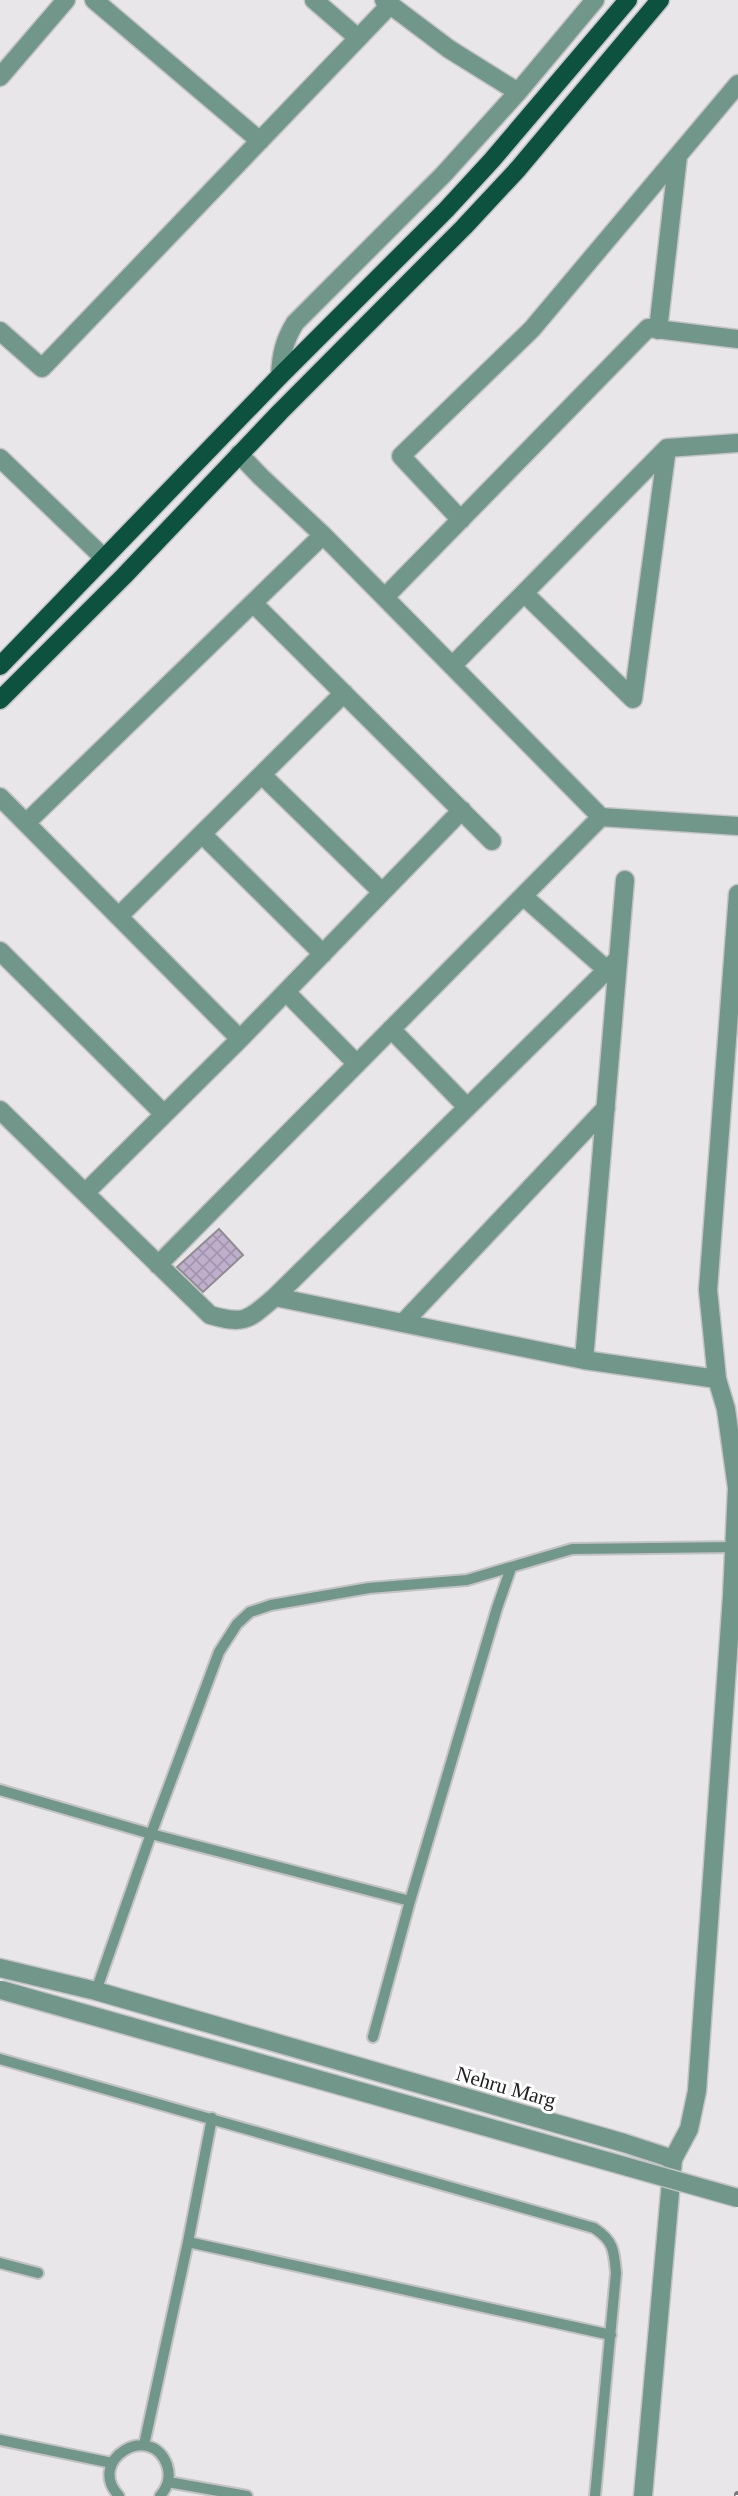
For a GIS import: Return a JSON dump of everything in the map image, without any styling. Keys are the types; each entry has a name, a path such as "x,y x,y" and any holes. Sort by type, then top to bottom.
{"main road":[{"path":"0,666 492,160 628,0"},
{"path":"0,700 124,576 239,454 518,169 660,0"}],"street":[{"path":"0,77 66,0"},
{"path":"94,0 260,141"},
{"path":"314,0 358,38"},
{"path":"280,376 285,339 295,323 410,210 519,92 595,0"},
{"path":"0,331 42,368 358,38 387,2 449,49 519,92"},
{"path":"461,520 401,456 532,329 738,84"},
{"path":"658,330 678,155"},
{"path":"384,597 648,328 738,339"},
{"path":"452,666 667,447 738,443"},
{"path":"524,593 633,699 667,447"},
{"path":"239,454 323,535 601,817 738,826"},
{"path":"0,459 104,558"},
{"path":"27,822 323,535"},
{"path":"253,603 492,841"},
{"path":"119,916 344,693"},
{"path":"262,775 382,892"},
{"path":"0,797 240,1039"},
{"path":"85,1193 240,1039 462,810"},
{"path":"158,1265 601,817"},
{"path":"202,834 323,954"},
{"path":"584,1360 606,1108 613,965 625,880"},
{"path":"643,2496 673,2160 690,2129 697,2091 735,1547 735,1460 726,1409 717,1379 708,1290 738,894"},
{"path":"523,896 613,965"},
{"path":"0,951 164,1114"},
{"path":"0,1110 210,1315 234,1322 252,1317 275,1297 613,965"},
{"path":"286,992 356,1064"},
{"path":"391,1030 467,1107"},
{"path":"403,1323 606,1108"},
{"path":"275,1297 584,1360 717,1379"},
{"name":"Nehru Marg","path":"0,1968 96,1991 624,2143 673,2160"},
{"path":"0,1990 738,2197"}],"lane":[{"path":"96,1991 219,1652 237,1624 250,1612 271,1605 369,1588 467,1580 572,1549 735,1547"},
{"path":"373,2037 410,1901 511,1568"},
{"path":"0,1790 151,1834 410,1901"},
{"path":"0,2059 594,2228 607,2236 614,2252 616,2273 595,2496"},
{"path":"144,2445 212,2118"},
{"path":"188,2242 611,2334"},
{"path":"0,2263 38,2273"},
{"path":"0,2440 112,2463"},
{"path":"119,2496 110,2482 112,2463 125,2449 144,2445 153,2448 166,2462 168,2482 160,2496"},
{"path":"168,2482 247,2496"}],"building":[{"path":"219,1229 243,1255 203,1292 177,1267"}]}
